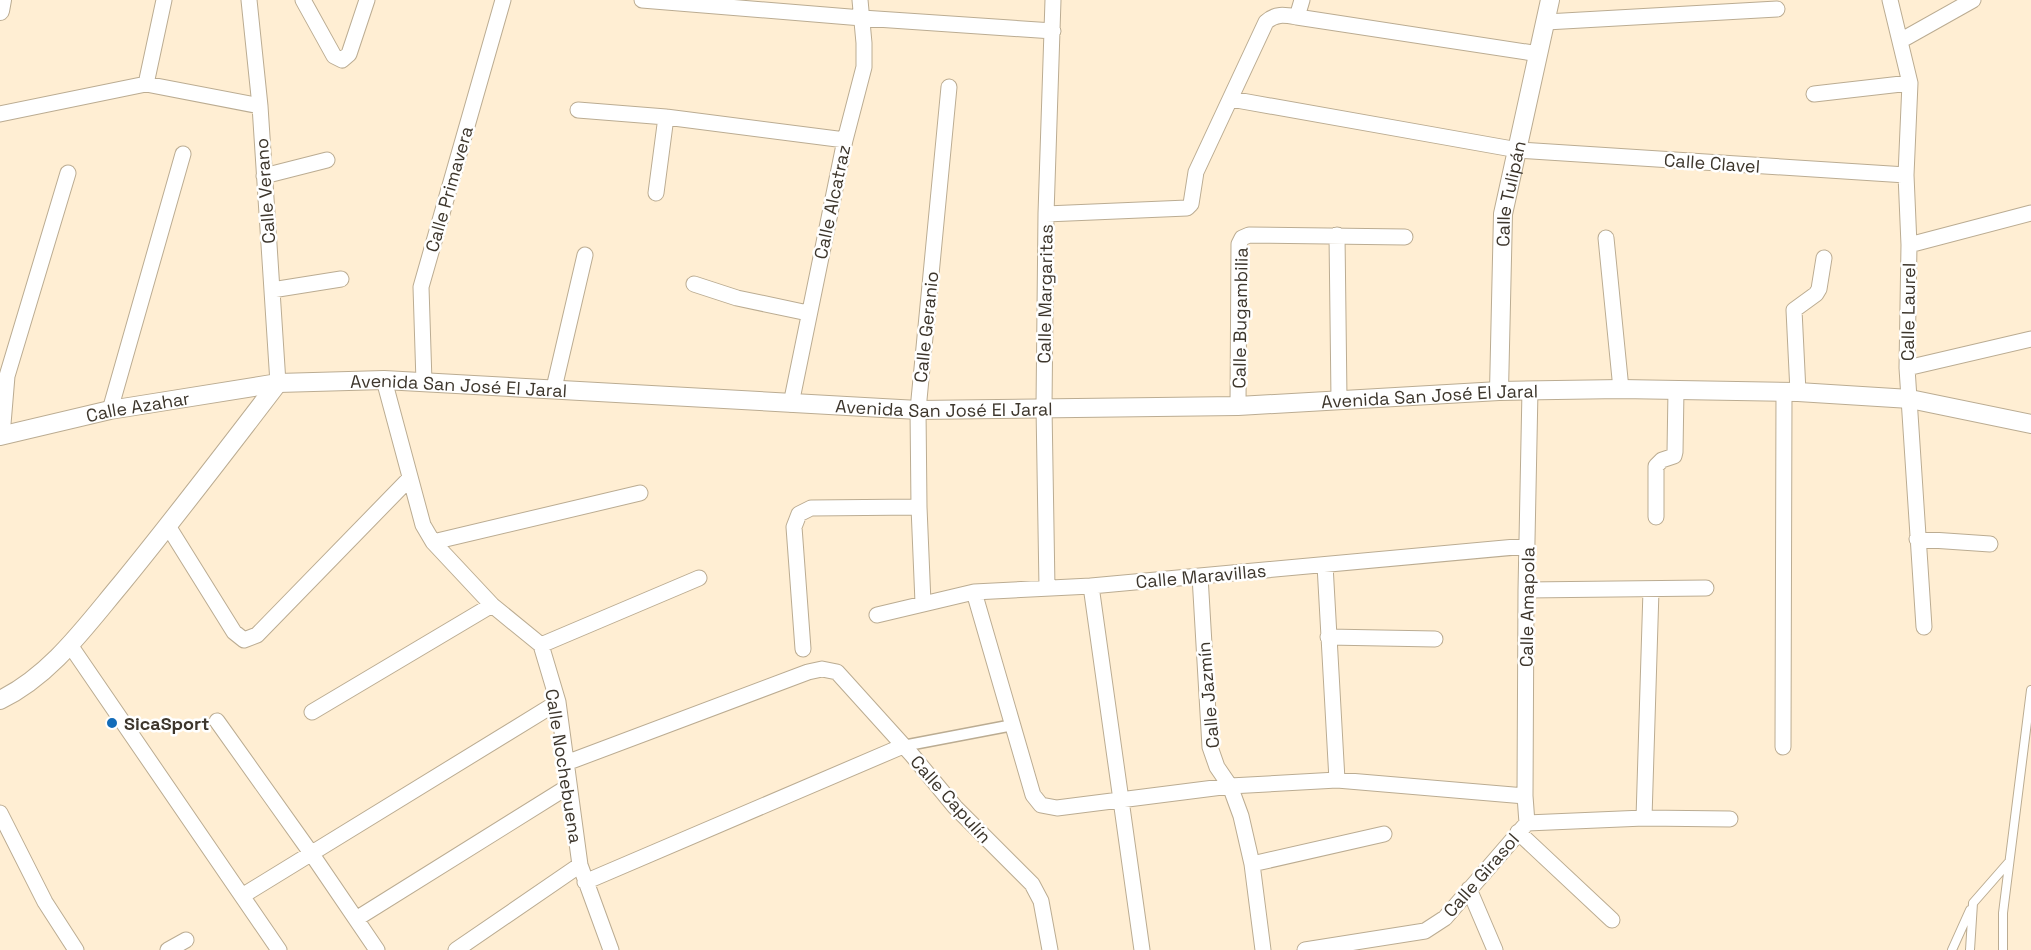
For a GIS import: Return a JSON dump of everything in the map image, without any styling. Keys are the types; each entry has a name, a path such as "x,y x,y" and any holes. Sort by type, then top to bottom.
{"street":[{"path":"0,11 2,0"},
{"path":"146,84 164,0"},
{"name":"Calle Verano","path":"249,0 260,106 278,383"},
{"path":"303,0 334,56 342,60 349,54 367,0"},
{"name":"Calle Primavera","path":"424,382 421,286 502,0"},
{"path":"642,0 1053,31"},
{"name":"Calle Alcatraz","path":"791,404 845,140 864,67 860,0"},
{"name":"Calle Margaritas","path":"1047,588 1044,407 1046,214 1053,0"},
{"path":"1298,17 1302,0"},
{"name":"Calle Tulipán","path":"1499,391 1503,214 1550,0"},
{"name":"Calle Laurel","path":"1890,0 1910,83 1906,176 1910,245 1907,368 1923,627"},
{"path":"1900,41 1973,0"},
{"path":"1546,22 1777,9"},
{"path":"1046,214 1187,208 1191,204 1196,172 1266,22 1273,16 1298,17 1539,54"},
{"path":"1814,94 1910,83"},
{"path":"0,114 146,84 260,106"},
{"name":"Calle Geranio","path":"923,603 918,410 949,87"},
{"name":"Calle Clavel","path":"1231,99 1518,150 1906,176"},
{"path":"578,110 666,117 845,140"},
{"path":"656,193 666,117"},
{"path":"110,410 183,154"},
{"path":"264,176 327,160"},
{"path":"1,436 7,376 68,173"},
{"path":"1910,245 2031,213"},
{"name":"Calle Bugambilia","path":"1238,406 1239,244 1242,238 1249,235 1337,235"},
{"path":"1339,399 1337,235 1405,237"},
{"path":"1606,238 1621,389"},
{"path":"554,388 585,255"},
{"path":"1783,747 1794,310 1816,294 1819,289 1824,258"},
{"path":"272,290 341,279"},
{"path":"694,284 737,298 808,314"},
{"path":"1907,368 2031,339"},
{"path":"384,380 423,525 433,542 492,605 541,645 699,578"},
{"name":"Avenida San José El Jaral","path":"278,383 384,380 918,410 1238,406 1530,390 1791,392 1910,399 2031,424"},
{"path":"0,700 36,678 70,645 168,526 278,383"},
{"name":"Calle Azahar","path":"1,436 110,410 278,383"},
{"name":"Calle Amapola","path":"1523,827 1530,390"},
{"path":"1656,517 1656,466 1662,460 1674,456 1675,452 1676,390"},
{"path":"168,526 234,632 244,640 256,635 410,478"},
{"path":"433,542 640,493"},
{"path":"803,649 794,527 799,514 811,508 919,507"},
{"path":"1917,539 1990,544"},
{"name":"Calle Maravillas","path":"878,615 974,592 1091,586 1527,546"},
{"path":"1325,565 1337,780"},
{"name":"Calle Jazmín","path":"1200,576 1210,747 1217,767 1230,786 1241,816 1252,864 1263,950"},
{"path":"1091,586 1142,950"},
{"path":"1526,590 1706,588"},
{"path":"1644,818 1651,590"},
{"path":"974,592 1033,795 1041,805 1058,808 1230,786 1337,780 1525,796"},
{"path":"312,712 492,605"},
{"path":"1328,637 1435,639"},
{"path":"70,645 279,950"},
{"name":"Calle Nochebuena","path":"541,645 558,702 580,865 610,950"},
{"name":"Calle Capulín","path":"566,763 808,672 822,669 837,672 955,807 1032,884 1041,901 1050,950"},
{"path":"242,896 558,702"},
{"path":"217,721 378,950"},
{"path":"585,882 903,746 1013,725"},
{"path":"356,919 569,786"},
{"path":"0,813 45,902 76,950"},
{"name":"Calle Girasol","path":"1311,949 1425,931 1445,918 1523,827 1644,818 1730,819"},
{"path":"1523,827 1612,920"},
{"path":"1252,864 1384,834"},
{"path":"456,950 580,865"},
{"path":"1469,889 1495,950"},
{"path":"168,950 186,940"}],"lane":[{"path":"2003,950 2003,913 2031,690"},
{"path":"1952,950 1973,903 2009,862"},
{"path":"1970,950 1973,903"}],"place":[{"name":"SicaSport","path":"112,723"}]}
